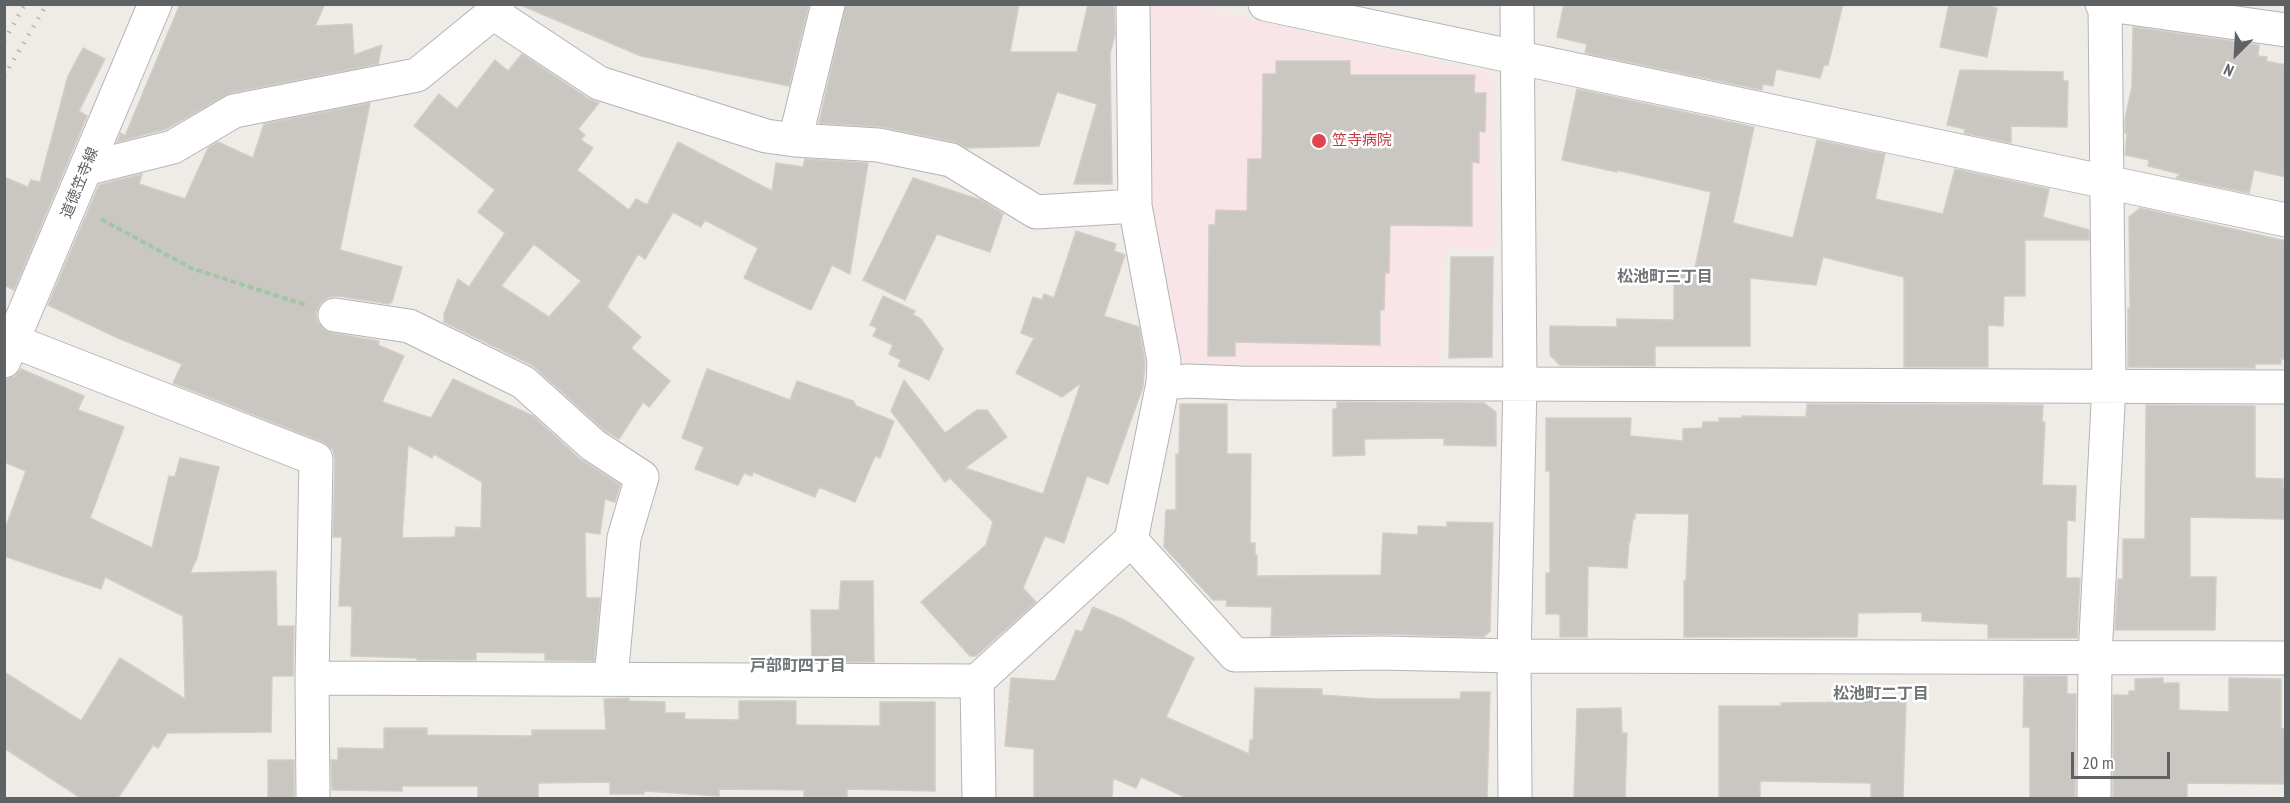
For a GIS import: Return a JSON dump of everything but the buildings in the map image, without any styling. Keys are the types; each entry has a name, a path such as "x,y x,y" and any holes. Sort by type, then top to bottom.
{"street":[{"name":"道徳笠寺線","path":"9,351 155,4"},
{"path":"795,140 828,4"},
{"path":"312,678 977,681 1131,540 1163,383 1164,361 1135,206 1133,4"},
{"path":"1265,4 2286,219"},
{"path":"1515,798 1514,656 1520,383 1517,4"},
{"path":"2094,798 2095,656 2109,385 2104,5 2286,30"},
{"path":"85,169 173,147 234,111 417,75 495,9 599,83 766,136 878,145 951,160 1036,212 1135,206"},
{"path":"335,315 409,326 523,382 593,446 642,477 624,538 611,678"},
{"path":"9,351 316,459 312,678 313,798"},
{"path":"1163,383 1188,381 2286,387"},
{"path":"1131,540 1235,655 1381,653 1514,656 2286,658"},
{"path":"977,681 979,798"}],"path":[{"path":"73,202 130,236 191,268 335,315"}],"shaded area":[{"name":"笠寺病院","path":"1147,5 1187,5 1486,72 1493,80 1494,250 1445,248 1440,369 1189,366 1180,358 1146,201"}],"railway":[{"path":"4,41 25,4"},
{"path":"4,76 47,4"}],"place":[{"name":"笠寺病院","path":"1319,141"}],"district":[{"name":"松池町三丁目","path":"1665,277"},
{"name":"戸部町四丁目","path":"798,666"},
{"name":"松池町二丁目","path":"1881,694"}]}
